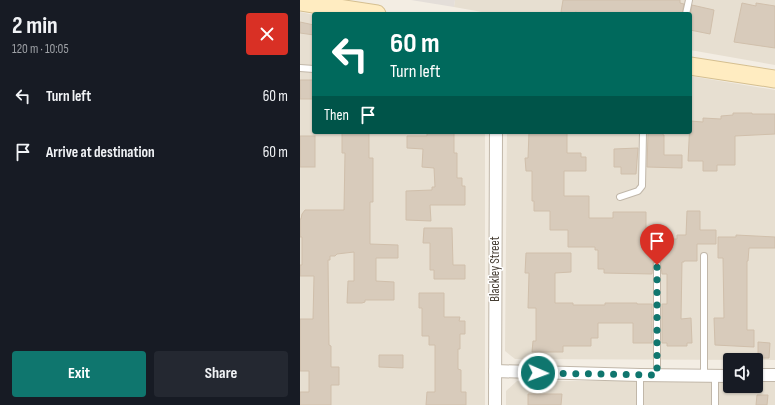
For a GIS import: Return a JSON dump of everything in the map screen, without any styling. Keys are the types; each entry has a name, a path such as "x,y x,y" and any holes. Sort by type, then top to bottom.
{"street":[{"path":"300,2 363,12"},
{"path":"692,66 775,79"},
{"name":"Blackley Street","path":"495,405 496,134"},
{"path":"495,371 723,376"},
{"path":"763,375 775,375"}],"lane":[{"path":"686,12 689,0"},
{"path":"300,68 312,70"},
{"path":"620,197 638,191 642,186 643,134"},
{"path":"704,256 709,376 715,405"},
{"path":"657,265 657,375"},
{"path":"640,375 640,405"}],"shaded area":[{"path":"411,0 455,0 454,7"},
{"path":"455,0 775,0 775,65 692,50 692,12 482,12 454,7"},
{"path":"300,12 312,15 312,134 485,134 485,405 300,405"},
{"path":"692,76 775,90 775,360 763,360 763,353 723,353 723,360 515,359 505,351 507,134 692,134"},
{"path":"517,381 723,381 723,393 763,393 763,381 775,381 775,405 506,405 506,391"}],"building":[{"path":"563,0 680,0 680,3 684,4 682,12 561,12"},
{"path":"742,3 756,6 756,3 775,6 775,48 734,42"},
{"path":"692,5 714,10 710,34 692,30 692,12 691,12"},
{"path":"300,22 312,25 312,35 300,33"},
{"path":"300,80 312,80 312,99 300,99"},
{"path":"733,113 775,114 775,134 735,136 735,165 717,165 717,171 703,171 703,161 688,161 689,134 692,134 692,121 703,122 703,118 721,119 721,116 733,115"},
{"path":"342,134 369,134 369,158 373,158 373,202 370,202 370,244 398,245 398,258 376,258 376,281 394,282 394,300 365,300 365,302 362,303 347,303 348,281 354,281 354,252 330,256 330,260 328,260 329,345 331,346 331,367 339,367 339,385 331,385 331,405 300,405 300,392 309,392 309,371 300,371 300,319 313,319 314,276 300,276 300,265 302,265 302,237 300,237 300,219 305,210 344,210 345,153 342,153"},
{"path":"427,134 454,134 454,153 457,153 457,178 462,178 462,186 465,186 465,205 430,205 431,221 406,220 406,191 432,190 432,187 435,187 434,168 422,167 423,149 407,148 407,136 427,136"},
{"path":"529,134 567,134 567,153 581,153 581,157 586,157 586,171 564,171 564,196 589,196 589,218 613,218 613,212 646,212 646,230 654,231 655,239 677,239 677,235 686,235 687,211 700,211 700,230 716,230 716,244 697,244 697,261 682,262 681,319 691,318 692,343 687,343 687,346 667,346 667,343 662,343 662,304 667,304 667,274 662,274 660,261 655,261 653,263 652,274 604,273 604,269 598,269 598,250 595,250 595,247 568,247 568,230 550,230 550,211 534,211 534,201 532,201 532,171 526,171 525,158 528,158"},
{"path":"648,134 664,135 664,155 682,155 682,168 647,167"},
{"path":"300,136 315,136 315,167 300,167"},
{"path":"638,148 636,174 621,174 621,167 614,167 614,149"},
{"path":"424,228 452,228 453,265 465,265 465,279 434,279 434,270 430,270 430,243 423,243"},
{"path":"736,235 775,237 775,248 749,248 747,261 747,330 754,330 754,347 715,345 714,318 724,318 723,258 718,258 718,237 736,237"},
{"path":"526,253 571,253 571,272 555,273 555,303 573,303 573,305 605,305 605,303 652,304 652,343 633,343 633,323 598,323 598,338 591,338 591,346 563,346 563,352 532,352 533,341 536,341 536,308 528,308 529,273 525,273"},
{"path":"419,293 444,293 444,317 460,317 459,321 465,321 465,334 460,334 458,369 461,370 461,392 466,392 466,405 426,405 427,392 435,392 435,345 429,345 429,336 422,336 422,308 419,308"},
{"path":"758,342 770,343 769,358 763,358 763,353 758,353"},
{"path":"379,355 403,355 403,368 379,367"},
{"path":"528,394 562,394 561,405 528,405"},
{"path":"757,395 768,395 767,405 756,405"}],"route":[{"path":"538,373 657,375 657,265"}]}
